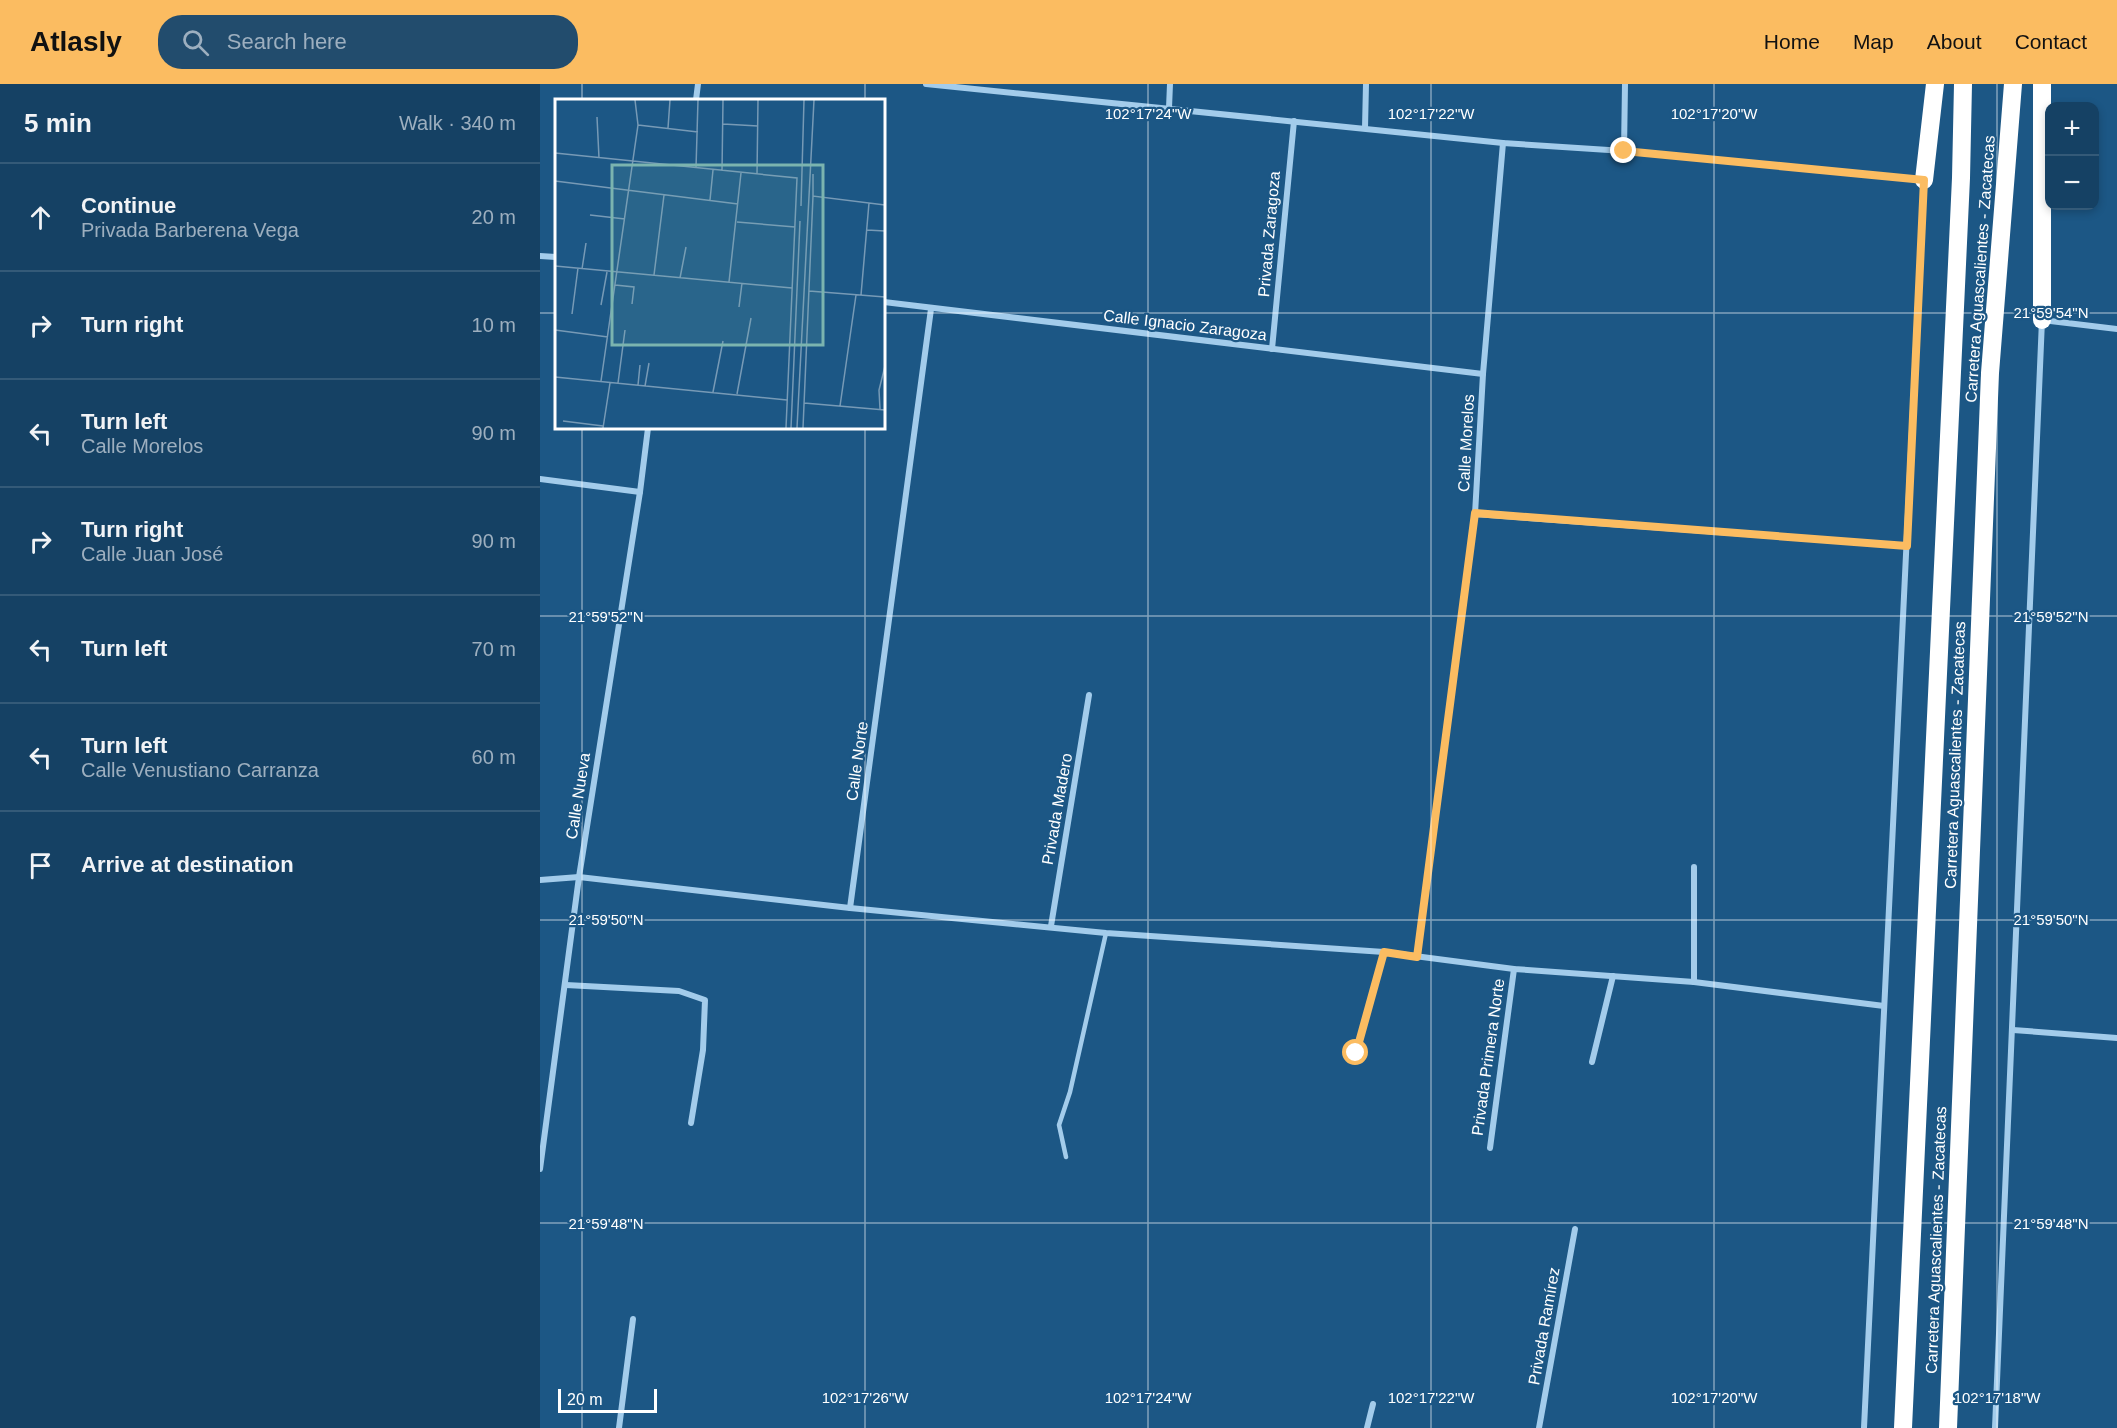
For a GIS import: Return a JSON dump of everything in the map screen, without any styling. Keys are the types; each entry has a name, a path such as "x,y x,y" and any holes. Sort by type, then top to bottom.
{"highway":[{"path":"1924,180 1935,84"},
{"name":"Carretera Aguascalientes - Zacatecas","path":"1903,1428 1964,84"},
{"name":"Carretera Aguascalientes - Zacatecas","path":"1948,1428 1990,373 2013,84"},
{"path":"2042,84 2042,320"}],"street":[{"path":"696,99 698,84"},
{"path":"926,84 1503,143 1624,151 1924,180 1864,1428"},
{"path":"1169,108 1170,84"},
{"path":"1365,128 1366,84"},
{"path":"1624,151 1626,84"},
{"name":"Privada Zaragoza","path":"1272,349 1294,121"},
{"name":"Calle Morelos","path":"1417,957 1475,513 1483,374 1503,143"},
{"path":"540,256 555,257"},
{"name":"Calle Ignacio Zaragoza","path":"885,302 1483,374"},
{"name":"Calle Norte","path":"850,908 931,309"},
{"path":"1995,1428 2042,320 2117,330"},
{"name":"Calle Nueva","path":"540,1169 579,877 648,429"},
{"path":"540,479 640,492"},
{"path":"1475,513 1907,546"},
{"name":"Privada Madero","path":"1051,927 1089,695"},
{"path":"1695,867 1695,982"},
{"path":"540,879 579,877 850,908 1106,933 1384,952 1514,969 1695,982 1884,1006"},
{"name":"Privada Primera Norte","path":"1490,1148 1514,969"},
{"path":"1592,1062 1613,976"},
{"path":"566,986 679,991 705,1000 703,1050 692,1123"},
{"path":"2013,1030 2117,1038"},
{"name":"Privada Ramírez","path":"1539,1428 1575,1229"},
{"path":"619,1428 633,1319"},
{"path":"1367,1428 1372,1404"}],"lane":[{"path":"1066,1157 1059,1125 1070,1092 1106,933"},
{"path":"1356,1053 1384,952"}],"route":[{"path":"1356,1053 1384,952 1417,957 1475,513 1907,546 1924,180 1624,151"}]}
